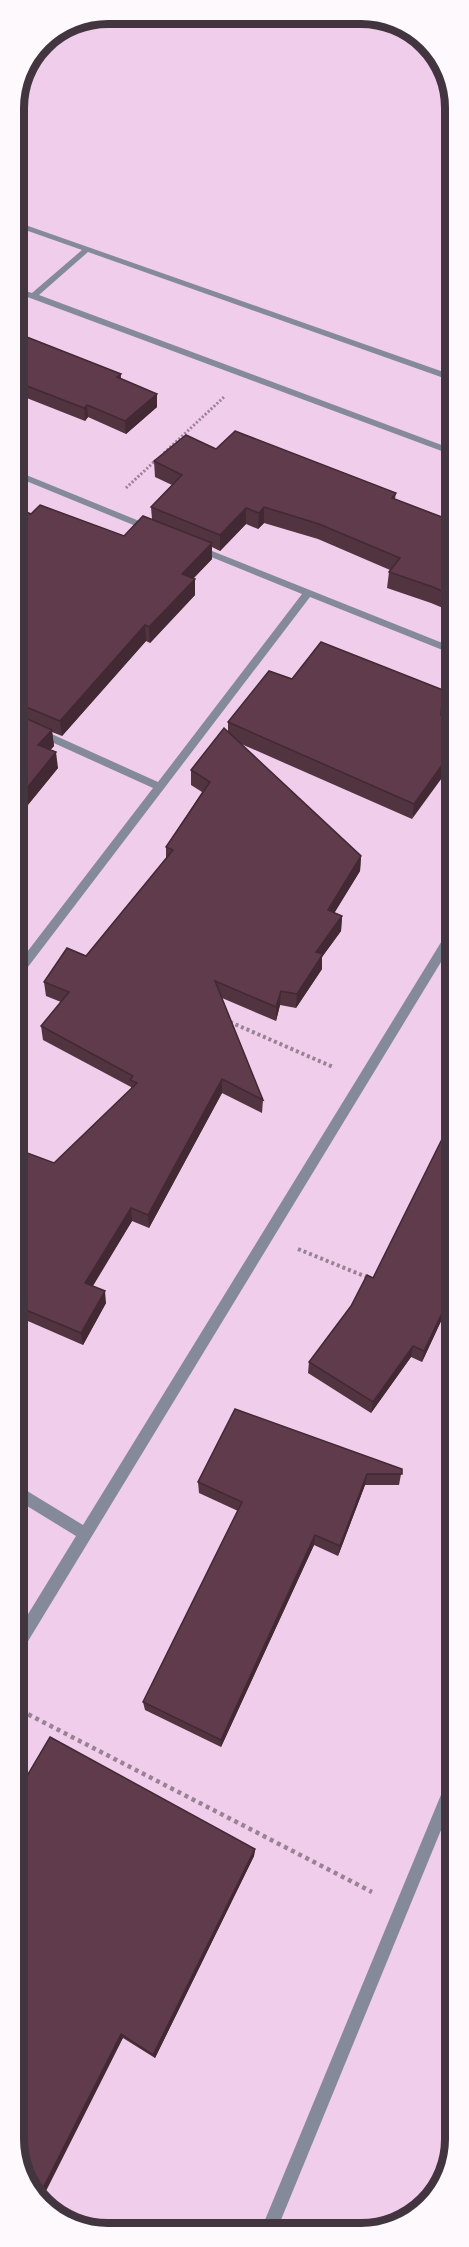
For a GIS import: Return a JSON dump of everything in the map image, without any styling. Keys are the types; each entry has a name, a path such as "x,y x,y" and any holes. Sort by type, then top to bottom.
{"street":[{"path":"24,227 445,375"},
{"path":"33,297 87,249"},
{"path":"24,293 445,449"},
{"path":"24,476 157,532"},
{"path":"189,545 445,648"},
{"path":"24,964 307,594"},
{"path":"24,726 160,787"},
{"path":"24,1635 445,946"},
{"path":"24,1496 86,1534"},
{"path":"272,2223 445,1802"}],"path":[{"path":"104,510 246,376"},
{"path":"224,1020 363,1081"},
{"path":"268,1236 378,1282"},
{"path":"433,1305 445,1310"},
{"path":"24,1712 402,1907"}],"building":[{"path":"24,336 121,374 117,377 157,394 125,421 87,405 84,408 24,385"},
{"path":"235,431 396,493 392,498 445,518 445,592 389,572 400,558 319,524 264,507 259,513 246,508 220,535 151,507 182,475 154,461 186,435 216,449"},
{"path":"40,505 124,536 143,516 212,543 182,574 195,579 149,627 145,625 60,721 24,706 24,511 31,514"},
{"path":"321,642 443,690 441,715 445,717 445,761 414,804 228,722 269,671 292,679"},
{"path":"24,717 52,730 38,745 56,752 24,792"},
{"path":"224,728 361,856 328,910 342,916 316,952 323,954 297,994 281,991 276,1007 215,981 263,1100 222,1079 148,1215 131,1208 85,1283 105,1291 81,1333 24,1309 24,1152 54,1163 137,1083 130,1080 133,1076 41,1026 69,992 44,982 67,948 86,956 173,850 166,847 210,782 191,770"},
{"path":"445,1133 445,1307 424,1351 413,1346 373,1402 309,1362 351,1306 367,1275 373,1278"},
{"path":"235,1409 402,1469 402,1474 367,1474 340,1546 315,1535 221,1740 143,1702 242,1502 198,1482"},
{"path":"50,1737 255,1849 153,2055 121,2034 42,2190 30,2171 24,2139 24,1781"}]}
